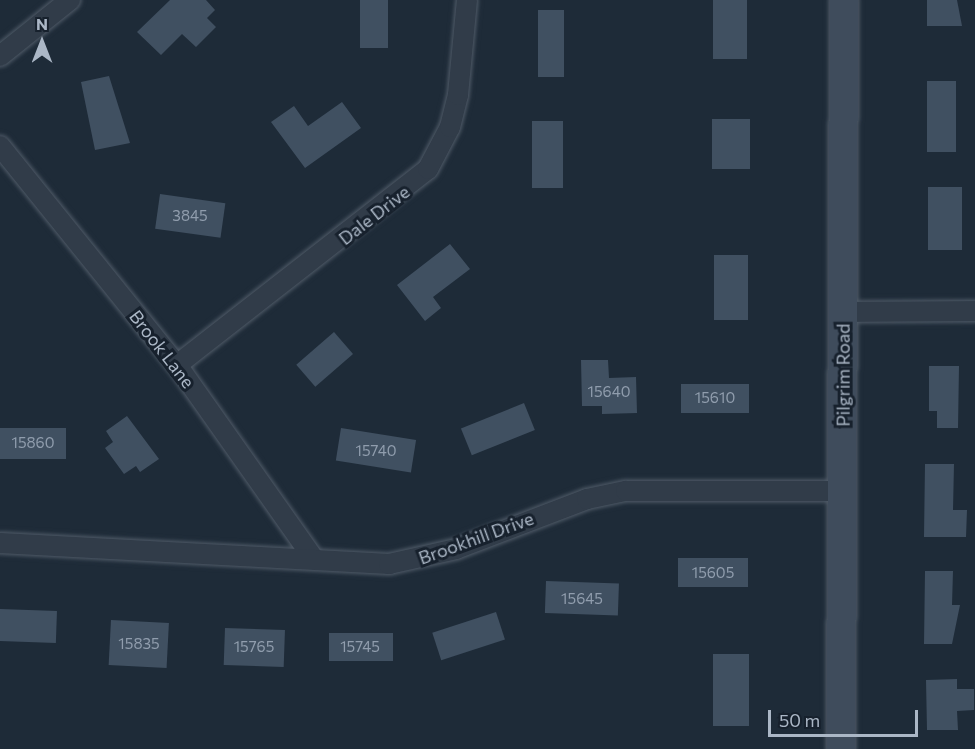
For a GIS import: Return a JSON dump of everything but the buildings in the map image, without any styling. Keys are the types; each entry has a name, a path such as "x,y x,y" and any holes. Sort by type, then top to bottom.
{"main road":[{"name":"Pilgrim Road","path":"841,749 844,0"}],"street":[{"path":"0,56 70,0"},
{"name":"Dale Drive","path":"177,365 428,169 450,127 458,95 467,0"},
{"name":"Brook Lane","path":"0,146 177,365 314,559"},
{"path":"843,312 975,310"},
{"name":"Brookhill Drive","path":"0,543 415,562 587,499 626,491 842,491"}]}
